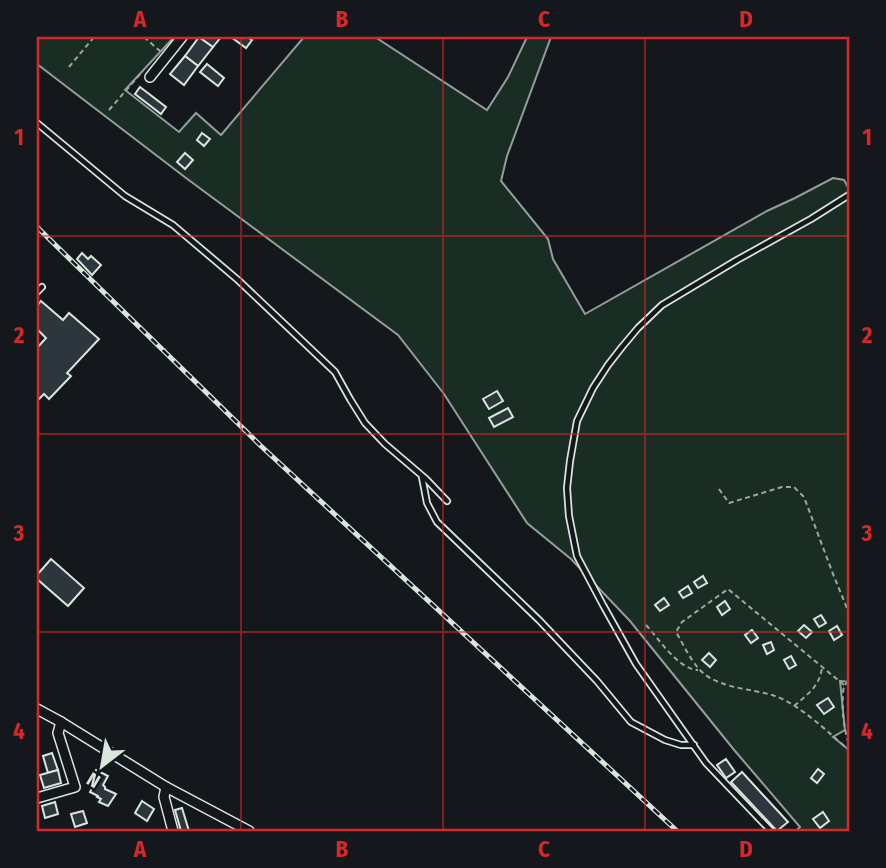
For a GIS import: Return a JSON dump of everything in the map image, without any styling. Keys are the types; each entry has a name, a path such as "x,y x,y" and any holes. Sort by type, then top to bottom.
{"street":[{"path":"153,74 182,37"},
{"path":"37,709 239,829 250,831"},
{"path":"37,797 75,787 58,733 61,722"},
{"path":"166,787 164,797 173,831"}],"lane":[{"path":"37,122 125,197 173,225 238,280 335,372 365,422 447,502"},
{"path":"771,831 706,763 636,664 577,556 569,516 567,488 570,461 577,421 585,403 608,365 638,328 663,305 726,265 849,195"},
{"path":"37,292 42,288"},
{"path":"422,476 427,503 437,522 539,620 597,681 631,722 665,740 681,745 694,745"}],"path":[{"path":"69,67 94,37"},
{"path":"144,37 166,56"},
{"path":"108,110 148,65 153,74"},
{"path":"719,489 729,503 782,487 794,487 804,497 849,613"},
{"path":"844,685 728,589 682,622 676,632 699,670 727,685 775,696 794,706 849,750"},
{"path":"646,625 680,663 692,670 699,670"},
{"path":"794,706 815,688 822,666"},
{"path":"844,685 849,682"},
{"path":"844,685 842,699 849,745"}],"green space":[{"path":"37,37 174,37 125,90 179,132 196,113 221,135 304,37 375,37 487,110 508,77 527,37 551,37 507,156 501,181 548,239 553,259 585,314 767,211 833,178 844,180 849,189 849,682 840,681 845,730 833,737 849,750 849,831 796,831 800,827 630,621 571,559 527,523 444,394 398,335 37,64"}],"building":[{"path":"199,37 213,47 198,66 185,56"},
{"path":"199,37 221,37 213,47"},
{"path":"231,37 247,37 252,40 246,48"},
{"path":"185,56 198,66 184,85 170,74"},
{"path":"207,64 224,78 218,86 200,72"},
{"path":"140,87 166,107 161,114 135,94"},
{"path":"202,133 210,139 204,146 197,140"},
{"path":"185,153 193,160 185,169 177,162"},
{"path":"82,253 88,259 91,256 101,265 92,275 77,259"},
{"path":"41,301 63,320 69,313 99,339 67,373 71,376 49,399 44,394 37,401 37,348 46,338 37,329 37,306"},
{"path":"497,391 503,401 489,409 483,399"},
{"path":"508,408 513,417 494,427 489,418"},
{"path":"51,559 84,588 68,606 37,579 37,575"},
{"path":"703,576 707,583 698,588 694,582"},
{"path":"688,586 692,593 683,598 679,592"},
{"path":"664,598 669,605 660,611 655,605"},
{"path":"725,601 730,609 722,615 717,607"},
{"path":"821,615 826,623 819,627 814,619"},
{"path":"804,625 812,632 806,638 798,631"},
{"path":"837,626 842,635 834,640 829,631"},
{"path":"752,630 758,638 751,643 745,635"},
{"path":"771,642 774,650 767,654 763,645"},
{"path":"709,653 716,660 710,667 702,660"},
{"path":"791,656 796,665 789,669 784,660"},
{"path":"828,698 834,707 824,714 817,705"},
{"path":"52,753 58,770 48,773 43,756"},
{"path":"726,759 735,772 726,778 717,765"},
{"path":"818,769 824,774 817,783 811,778"},
{"path":"58,770 61,783 44,788 40,775"},
{"path":"96,770 108,776 103,785 105,789 116,794 108,806 99,802 101,799 90,792 93,787 89,785"},
{"path":"742,772 788,822 777,831 731,782"},
{"path":"142,801 154,809 147,821 135,813"},
{"path":"55,802 58,814 45,818 42,806"},
{"path":"182,808 189,831 181,831 175,810"},
{"path":"83,811 87,823 75,827 71,814"},
{"path":"823,812 829,821 820,828 813,819"}],"railway":[{"path":"37,227 261,446 677,831"}]}
